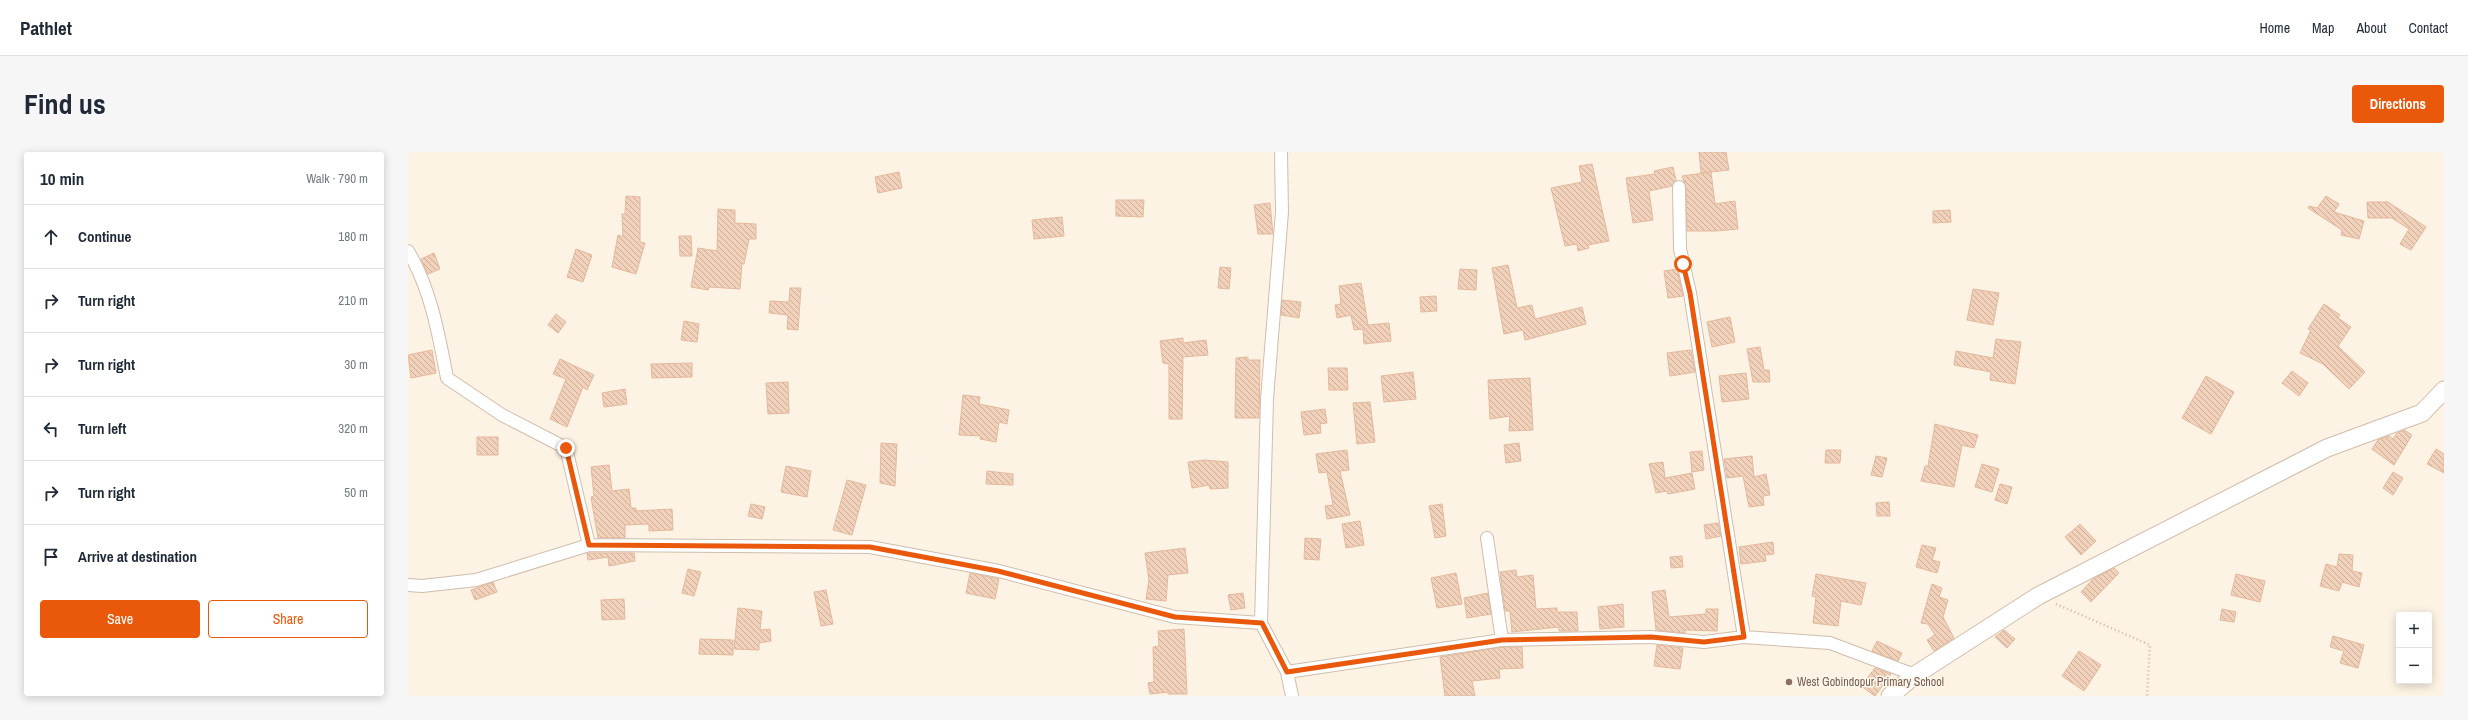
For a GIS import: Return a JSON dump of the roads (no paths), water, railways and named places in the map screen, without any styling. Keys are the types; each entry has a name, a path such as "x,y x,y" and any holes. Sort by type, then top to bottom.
{"main road":[{"path":"1890,696 1915,675 2038,596 2327,448 2422,413 2444,390"}],"street":[{"path":"1281,152 1282,212 1267,399 1262,623 1287,672 1292,696"},
{"path":"1679,187 1680,249 1690,293 1744,637"},
{"path":"408,251 415,263 438,329 447,378 502,415 566,448 589,545"},
{"path":"1487,538 1502,640"},
{"path":"408,585 422,586 476,580 589,545 870,547 998,571 1175,617 1262,623"},
{"path":"1287,672 1502,640 1651,637 1704,642 1744,637 1830,643 1915,675"}],"place":[{"name":"West Gobindopur Primary School","path":"1789,682"}]}
